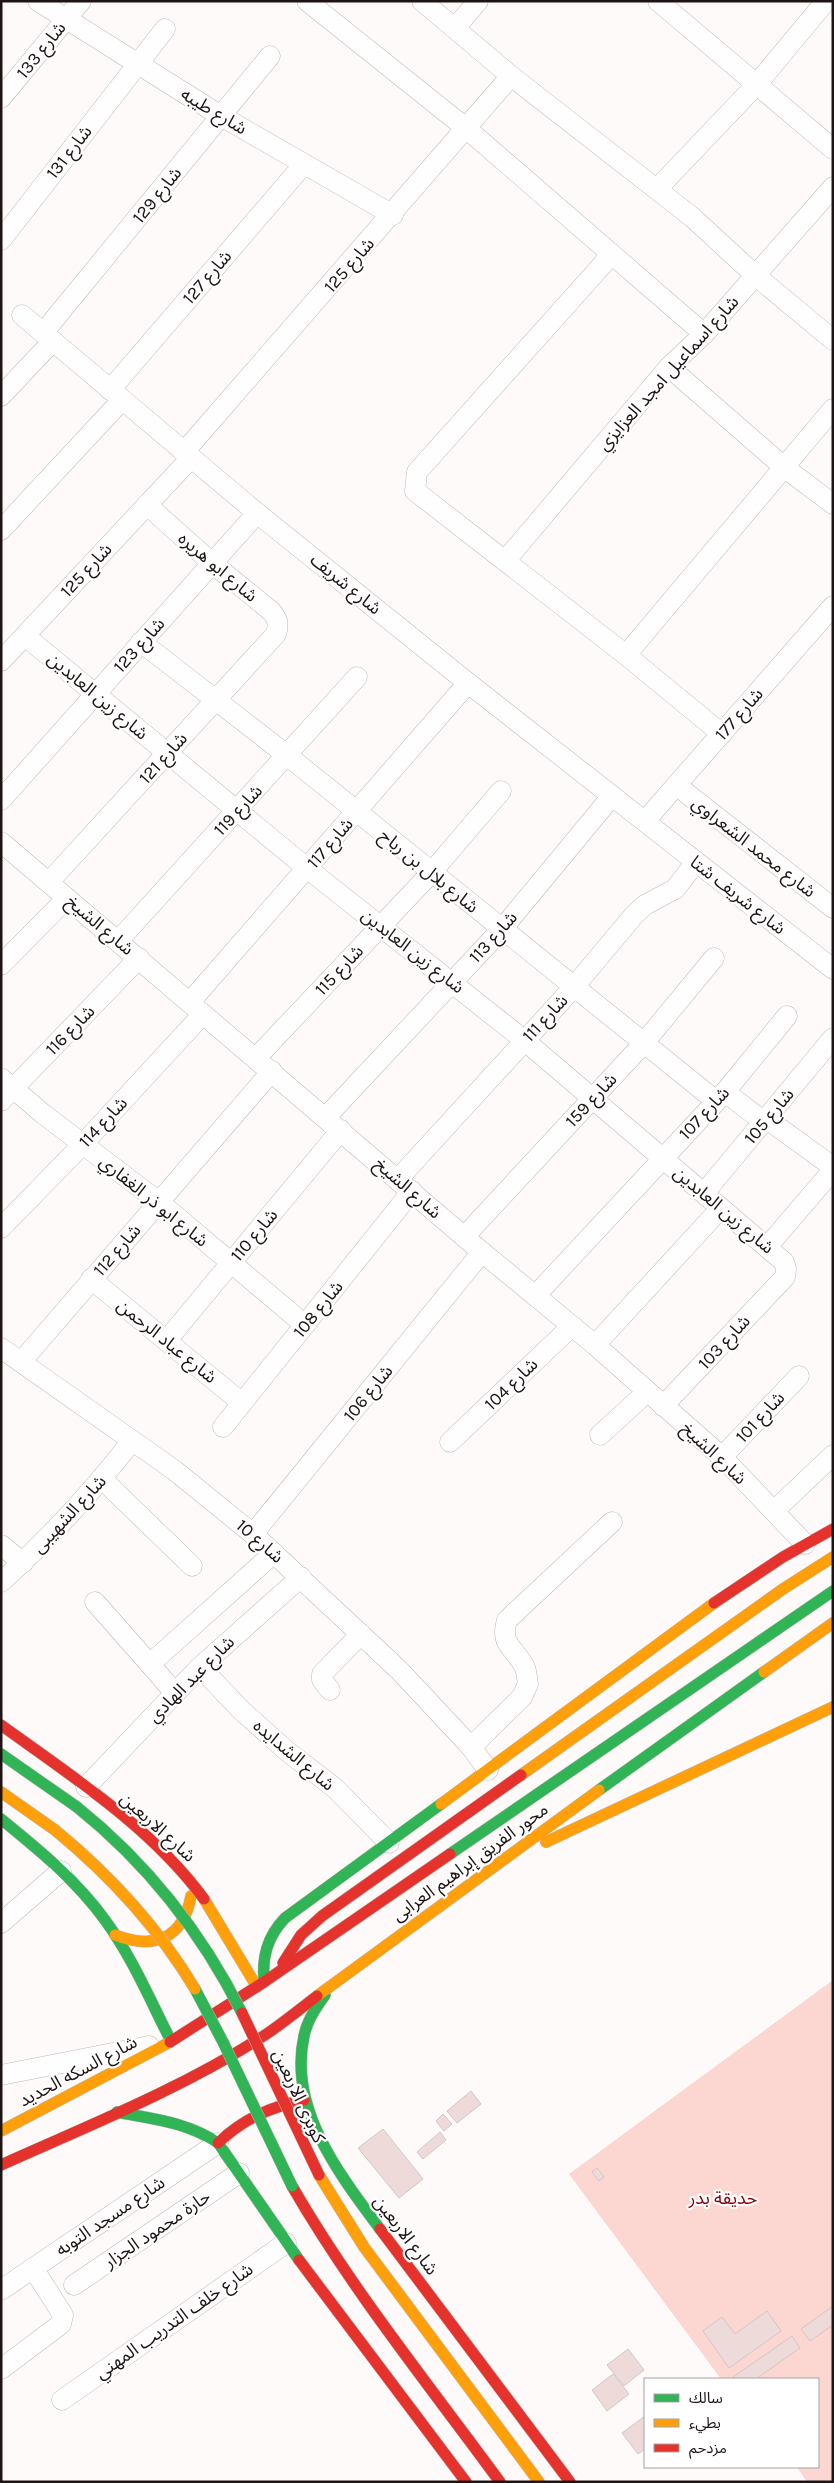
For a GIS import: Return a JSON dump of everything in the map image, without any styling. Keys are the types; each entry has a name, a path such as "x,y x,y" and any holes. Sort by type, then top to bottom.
{"street":[{"name":"شارع طيبه","path":"38,1 221,116 393,215"},
{"name":"شارع 133","path":"1,98 81,1"},
{"path":"306,1 467,129 704,334"},
{"path":"422,1 511,76 692,217 756,276 833,340"},
{"path":"455,28 478,1"},
{"path":"658,1 833,149"},
{"path":"657,190 757,84 826,1"},
{"name":"شارع 131","path":"1,240 166,29"},
{"name":"شارع 129","path":"1,396 270,56"},
{"name":"شارع 125","path":"1,661 147,505 187,455 511,76"},
{"name":"شارع 127","path":"1,530 116,395 304,164"},
{"name":"شارع اسماعيل امجد العزايزي","path":"505,561 669,367 704,334 833,187"},
{"path":"612,254 417,472 416,491 626,655 722,734"},
{"path":"22,315 48,337"},
{"name":"شارع شريف","path":"48,337 257,513 468,683 645,820"},
{"path":"669,367 785,468 833,504"},
{"path":"626,655 833,409"},
{"name":"شارع ابو هريره","path":"147,505 213,564 271,611 277,618 279,626 276,634"},
{"name":"شارع 123","path":"1,800 257,513"},
{"name":"شارع 177","path":"645,820 833,606"},
{"name":"شارع 121","path":"49,882 276,634"},
{"name":"شارع زين العابدين","path":"25,636 308,869 452,982 593,1098 784,1262 786,1269 785,1277"},
{"name":"شارع بلال بن رباح","path":"141,642 288,756 643,1044 720,1096 766,1121 833,1168"},
{"name":"شارع 119","path":"118,941 288,756 357,677"},
{"name":"شارع 117","path":"197,1008 308,869 468,683"},
{"name":"شارع محمد الشعراوي","path":"676,785 833,908"},
{"name":"شارع 115","path":"256,1058 431,873 501,791"},
{"name":"شارع 113","path":"334,1124 452,982 502,929 612,796"},
{"name":"شارع شريف شتا","path":"645,820 833,969"},
{"name":"شارع الشيخ","path":"1,842 272,1071 482,1252 595,1344 722,1457 805,1544"},
{"name":"شارع 111","path":"405,1186 524,1040 573,988 635,914 675,889 696,862"},
{"path":"1,965 67,898"},
{"name":"شارع 116","path":"5,1089 139,958"},
{"name":"شارع 159","path":"464,1236 643,1044 714,958"},
{"name":"شارع 114","path":"1,1228 83,1144 197,1008"},
{"name":"شارع 107","path":"535,1296 720,1096 787,1016"},
{"name":"شارع 105","path":"704,1193 766,1121 833,1038"},
{"name":"شارع 112","path":"21,1362 272,1071"},
{"name":"شارع ابو ذر الغفاري","path":"5,1089 83,1144 159,1202 305,1325"},
{"name":"شارع 110","path":"166,1340 230,1263 334,1124"},
{"path":"766,1247 833,1168"},
{"name":"شارع 108","path":"223,1427 305,1325 405,1186"},
{"path":"595,1344 721,1208"},
{"name":"شارع 106","path":"253,1534 482,1252"},
{"name":"شارع 103","path":"663,1406 785,1277"},
{"name":"شارع عباد الرحمن","path":"91,1279 242,1403"},
{"name":"شارع 104","path":"450,1442 572,1326"},
{"name":"شارع 10","path":"1,1348 174,1470 253,1534 361,1634 471,1746 488,1770"},
{"name":"شارع 101","path":"722,1457 799,1376"},
{"path":"600,1435 647,1392"},
{"name":"شارع الشهيبى","path":"1,1582 23,1563 102,1479 132,1441"},
{"path":"774,1511 833,1455"},
{"path":"102,1479 192,1566"},
{"path":"471,1746 522,1697 528,1684 525,1668 506,1643 504,1630 508,1620 612,1522"},
{"path":"260,1985 264,1954 278,1924 735,1588 805,1544 833,1530"},
{"path":"1,1544 23,1563"},
{"path":"150,1664 274,1553"},
{"path":"280,1972 292,1946 310,1925 783,1589 833,1557"},
{"name":"شارع عبد الهادي","path":"86,1787 200,1666 301,1578"},
{"name":"محور الفريق إبراهيم العرابى","path":"170,2041 280,1972 833,1591"},
{"path":"95,1602 175,1693"},
{"name":"محور الفريق إبراهيم العرابى","path":"1,2165 156,2096 266,2034 503,1859 833,1623"},
{"path":"330,1690 322,1680 322,1674 361,1634"},
{"name":"شارع الشدايده","path":"200,1666 242,1711 288,1752 336,1789 389,1843"},
{"path":"503,1859 594,1821 711,1763 833,1708"},
{"name":"شارع الاربعين","path":"1,1725 86,1787 157,1847 189,1879 260,1985"},
{"name":"كوبرى الاربعين","path":"1,1754 77,1807 115,1838 150,1872 202,1940 235,2000 281,2101 319,2175 364,2247 528,2470 539,2482"},
{"path":"1,1792 55,1830 98,1866 150,1923 184,1970 212,2019 257,2118 292,2186 358,2290 500,2482"},
{"path":"1,1819 44,1854 61,1871 115,1935 170,2041 1,2075"},
{"path":"1,1923 61,1871"},
{"path":"115,1935 126,1941 150,1943 172,1933 187,1915 191,1891 189,1879"},
{"name":"شارع الاربعين","path":"333,1984 321,2000 304,2035 300,2069 304,2100 332,2161 350,2189 570,2482"},
{"name":"شارع السكه الحديد","path":"1,2131 170,2041"},
{"path":"218,2142 236,2126 257,2113 272,2107 304,2100"},
{"path":"117,2112 180,2124 200,2131 218,2142 286,2243 466,2482"},
{"name":"شارع مسجد التوبه","path":"1,2290 218,2142"},
{"name":"حارة محمود الجزار","path":"74,2285 239,2173"},
{"name":"شارع خلف التدريب المهني","path":"62,2400 286,2243"},
{"path":"1,2369 61,2324 63,2315 33,2268"}],"green space":[{"name":"حديقة بدر","path":"833,1980 833,2482 807,2482 798,2468 819,2468 819,2378 720,2378 569,2174"}],"building":[{"path":"471,2091 481,2104 457,2123 447,2111"},
{"path":"443,2114 452,2124 444,2131 436,2121"},
{"path":"383,2129 423,2179 399,2198 358,2148"},
{"path":"440,2132 446,2140 423,2159 417,2152"},
{"path":"597,2168 604,2177 599,2181 592,2172"},
{"path":"833,2306 833,2325 810,2341 801,2329"},
{"path":"767,2311 781,2331 729,2368 703,2331 722,2317 735,2334"},
{"path":"792,2336 800,2348 757,2378 733,2377"},
{"path":"628,2349 644,2370 624,2386 607,2365"},
{"path":"613,2374 629,2394 607,2411 592,2390"},
{"path":"644,2417 644,2450 638,2454 622,2433"}],"traffic: fast":[{"path":"450,1854 833,1591"},
{"path":"599,1790 764,1672"},
{"path":"1,1754 77,1807"},
{"path":"264,1982 264,1964 267,1948 274,1932 285,1918 441,1804"},
{"path":"77,1807 127,1852 171,1901 209,1954 242,2013"},
{"path":"1,1819 70,1879 105,1920 132,1964 171,2041"},
{"path":"195,1989 223,2042 292,2186"},
{"path":"325,1995 315,2009 305,2030 301,2063 303,2089 310,2114 334,2163 380,2229"},
{"path":"117,2112 157,2119 182,2126 194,2130 218,2143 299,2260"}],"traffic: slow":[{"path":"521,1775 783,1589 833,1557"},
{"path":"441,1804 714,1603"},
{"path":"764,1672 833,1623"},
{"path":"546,1842 833,1707"},
{"path":"317,1996 599,1790"},
{"path":"1,1792 55,1830"},
{"path":"55,1830 76,1847 132,1904 165,1944 195,1989"},
{"path":"115,1935 142,1941 154,1941 165,1937 174,1931 181,1922 187,1911 191,1896"},
{"path":"204,1899 257,1987"},
{"path":"1,2131 170,2042"},
{"path":"319,2175 364,2247 539,2482"}],"traffic: jam":[{"path":"714,1603 783,1557 833,1529"},
{"path":"1,1725 110,1804 160,1849 204,1899"},
{"path":"283,1963 301,1935 322,1916 521,1775"},
{"path":"170,2042 264,1982 450,1854"},
{"path":"1,2165 136,2105 202,2072 265,2035 317,1996"},
{"path":"242,2013 319,2175"},
{"path":"218,2143 237,2127 258,2115 280,2106 304,2100"},
{"path":"292,2186 315,2225 365,2300 500,2482"},
{"path":"380,2229 570,2482"},
{"path":"299,2260 466,2482"}]}
